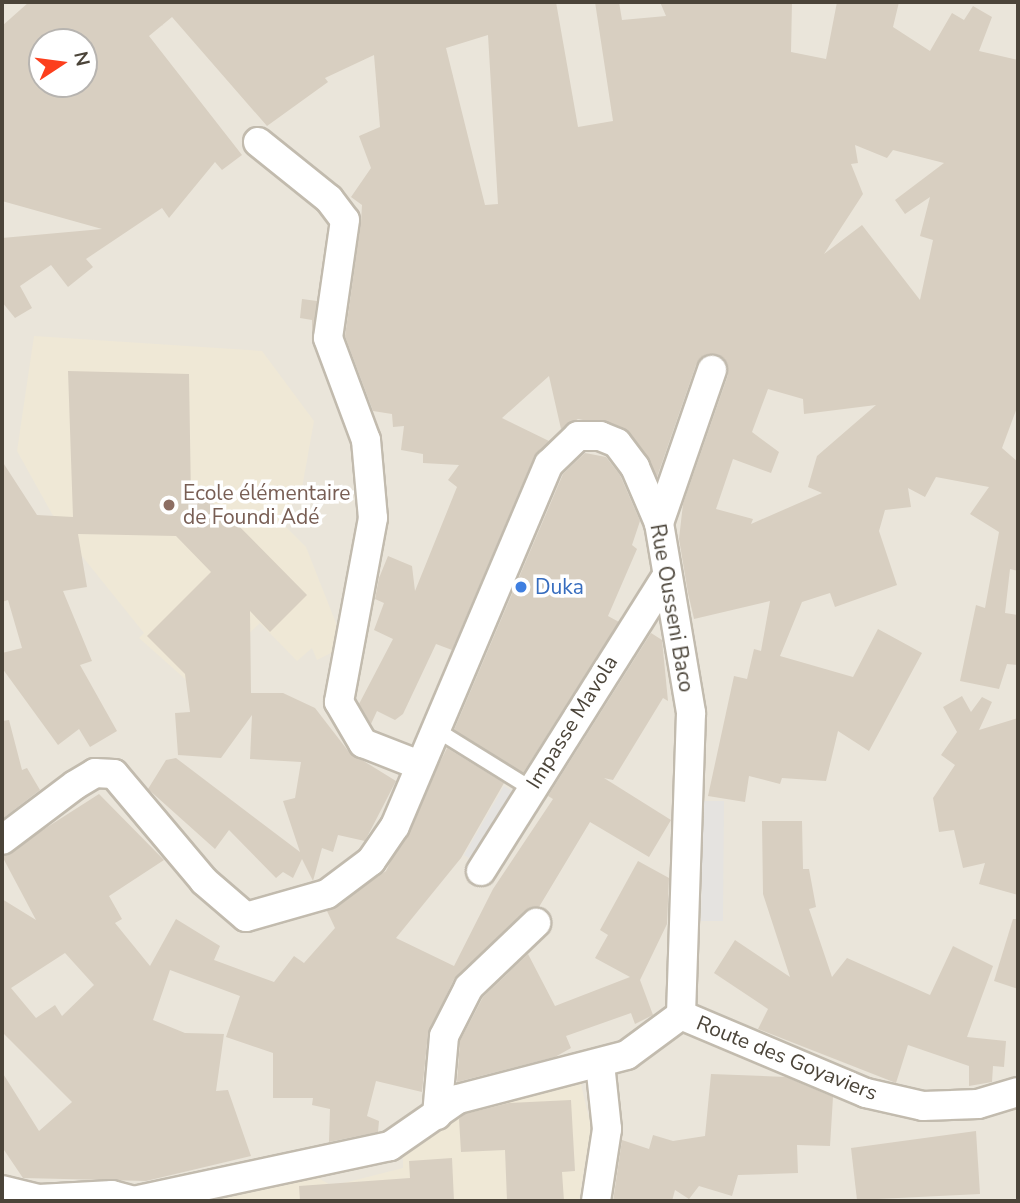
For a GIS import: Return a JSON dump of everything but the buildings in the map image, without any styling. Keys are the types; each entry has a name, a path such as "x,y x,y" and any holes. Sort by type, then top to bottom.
{"street":[{"path":"258,142 329,199 345,220 328,338 366,440 373,518 339,702 362,743 419,765"},
{"path":"659,523 712,370"},
{"name":"Rue Ousseni Baco","path":"2,840 95,773 114,774 204,881 246,916 327,894 372,861 395,826 549,464 564,446 578,436 617,443 635,467 659,523 687,683 694,767 681,1015"},
{"name":"Impasse Mavola","path":"481,871 530,788 667,576"},
{"path":"436,1115 444,1036 469,987 536,923"},
{"path":"2,1190 39,1199 113,1195 134,1201 390,1146 472,1093 600,1064 627,1055 681,1015"},
{"name":"Route des Goyaviers","path":"681,1015 866,1093 923,1106 978,1104 1018,1092"},
{"path":"596,1201 607,1129 600,1064"}],"lane":[{"path":"435,729 530,788"}],"shaded area":[{"path":"2,2 1018,2 1018,1201 2,1201"},
{"name":"Ecole élémentaire de Foundi Adé","path":"34,336 262,351 314,421 302,488 281,522 306,547 345,646 317,660 312,648 297,661 260,623 193,686 139,638 144,633 61,530 17,451"},
{"path":"504,786 520,795 479,864 464,855"},
{"path":"703,801 724,801 723,921 701,921"},
{"path":"579,1076 591,1127 579,1201 199,1201 252,1185 315,1176 332,1186 403,1168 403,1151 455,1111"}],"place":[{"name":"Ecole élémentaire de Foundi Adé","path":"169,505"},
{"name":"Duka","path":"521,587"}]}
